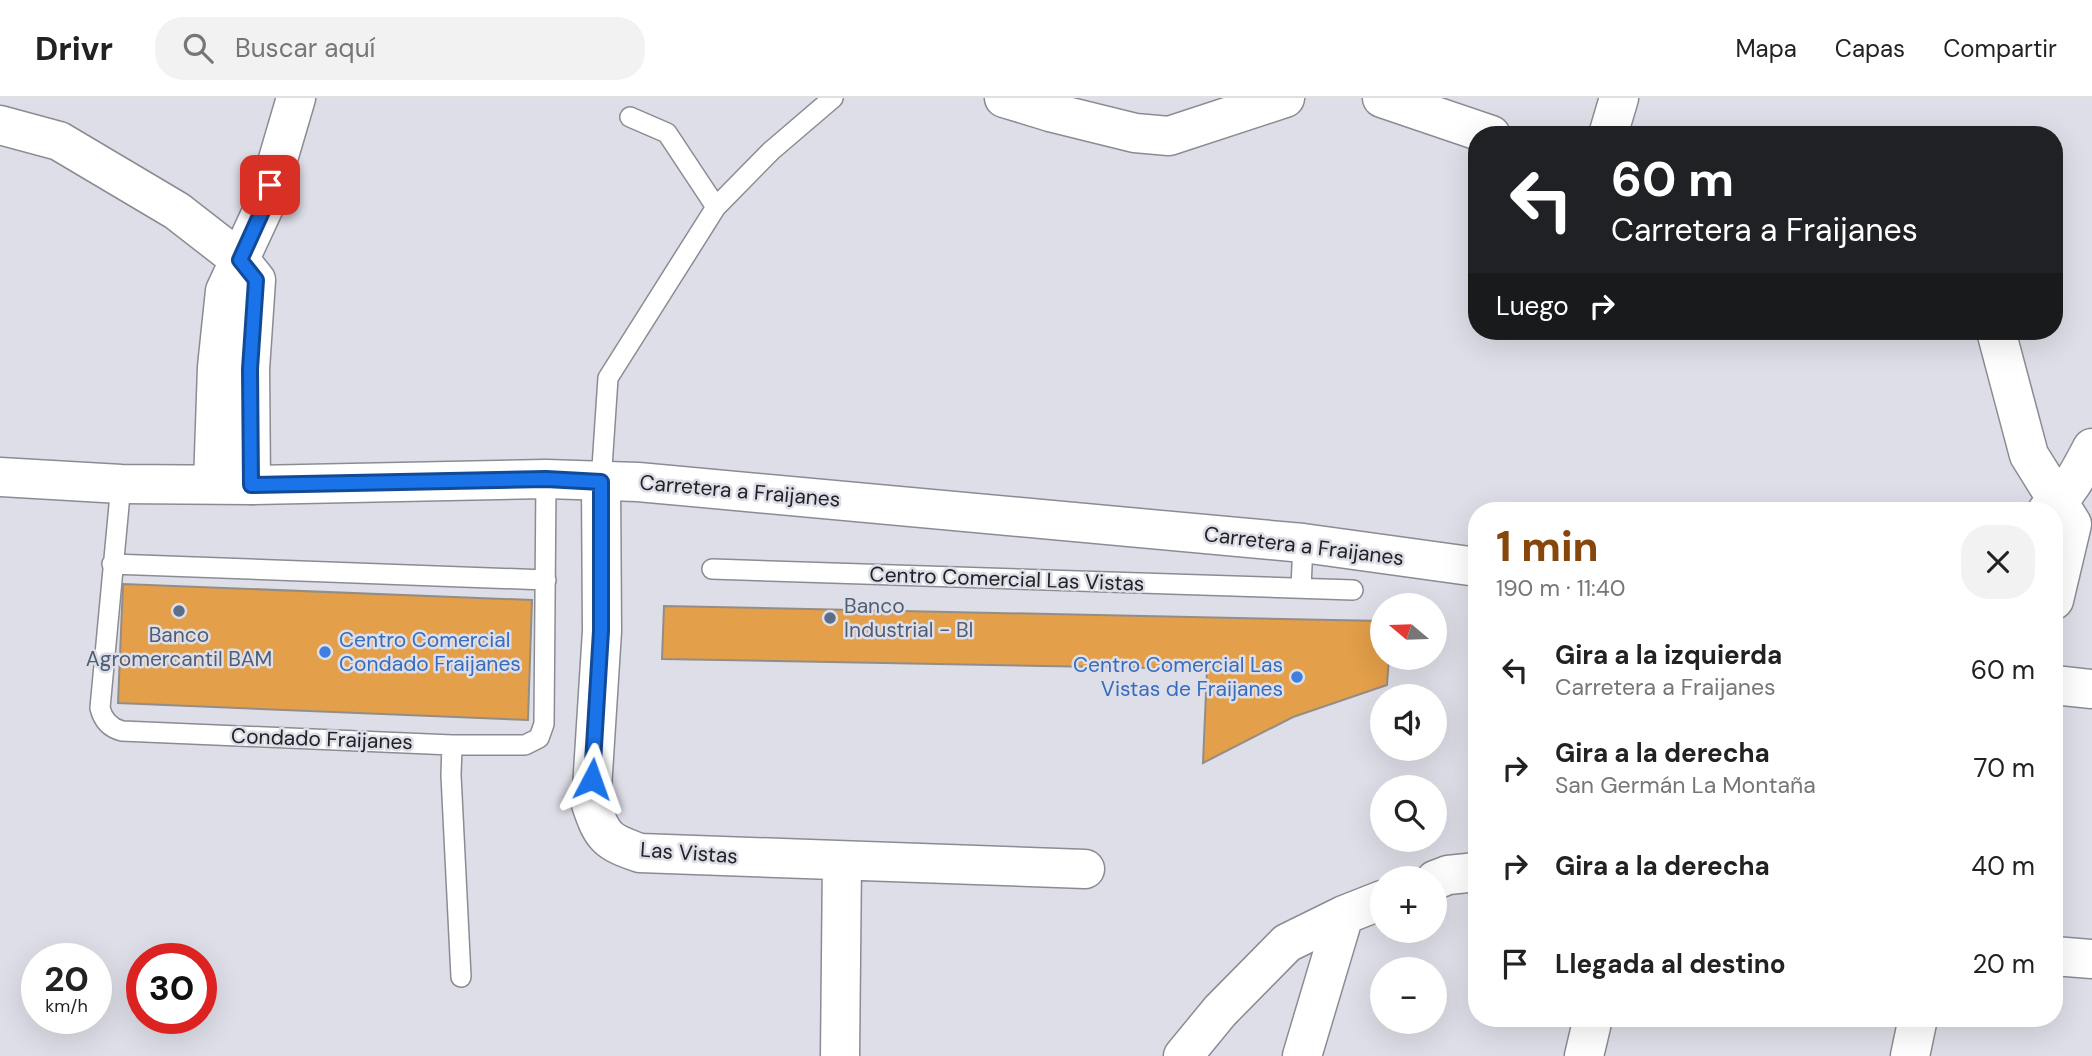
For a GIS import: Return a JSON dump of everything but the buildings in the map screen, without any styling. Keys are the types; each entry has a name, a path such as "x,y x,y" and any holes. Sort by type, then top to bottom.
{"street":[{"path":"213,484 216,367 225,291 264,207 296,98"},
{"path":"1004,98 1051,105 1136,133 1169,136 1285,98"},
{"path":"1382,98 1468,127"},
{"path":"1611,126 1619,98"},
{"path":"0,125 59,141 177,211 240,260 256,280 250,369 251,485"},
{"path":"1998,340 2029,455 2050,502"},
{"path":"2056,502 2080,472 2092,448"},
{"name":"Carretera a Fraijanes","path":"0,477 121,484 251,485 546,479 652,483 1303,543 1468,566"},
{"name":"Las Vistas","path":"601,482 601,631 591,804 600,831 621,847 640,853 1085,869"},
{"path":"2063,516 2072,524 2063,562"},
{"path":"2063,686 2092,688"},
{"path":"839,1056 842,861"},
{"path":"1447,875 1468,873"},
{"path":"1183,1056 1220,1011 1287,943 1370,905"},
{"path":"1302,1056 1344,915"},
{"path":"2063,957 2092,959"},
{"path":"1584,1056 1591,1027"},
{"path":"1910,1056 1916,1027"}],"lane":[{"path":"601,482 608,378 716,207 771,151 833,98"},
{"path":"630,117 667,133 716,207"},
{"name":"Condado Fraijanes","path":"121,484 100,708 107,723 117,729 452,745 525,745 535,741 542,733 544,723 546,479"},
{"path":"1301,588 1303,543"},
{"path":"112,564 546,580"},
{"name":"Centro Comercial Las Vistas","path":"712,569 1353,590"},
{"path":"452,745 451,775 461,977"}],"place":[{"name":"Banco Agromercantil BAM","path":"179,611"},
{"name":"Banco Industrial - BI","path":"830,618"},
{"name":"Centro Comercial Condado Fraijanes","path":"325,652"},
{"name":"Centro Comercial Las Vistas de Fraijanes","path":"1297,677"}],"route":[{"path":"270,185 264,207 240,260 256,280 250,369 251,485 546,479 601,482 601,631 592,779"}]}
